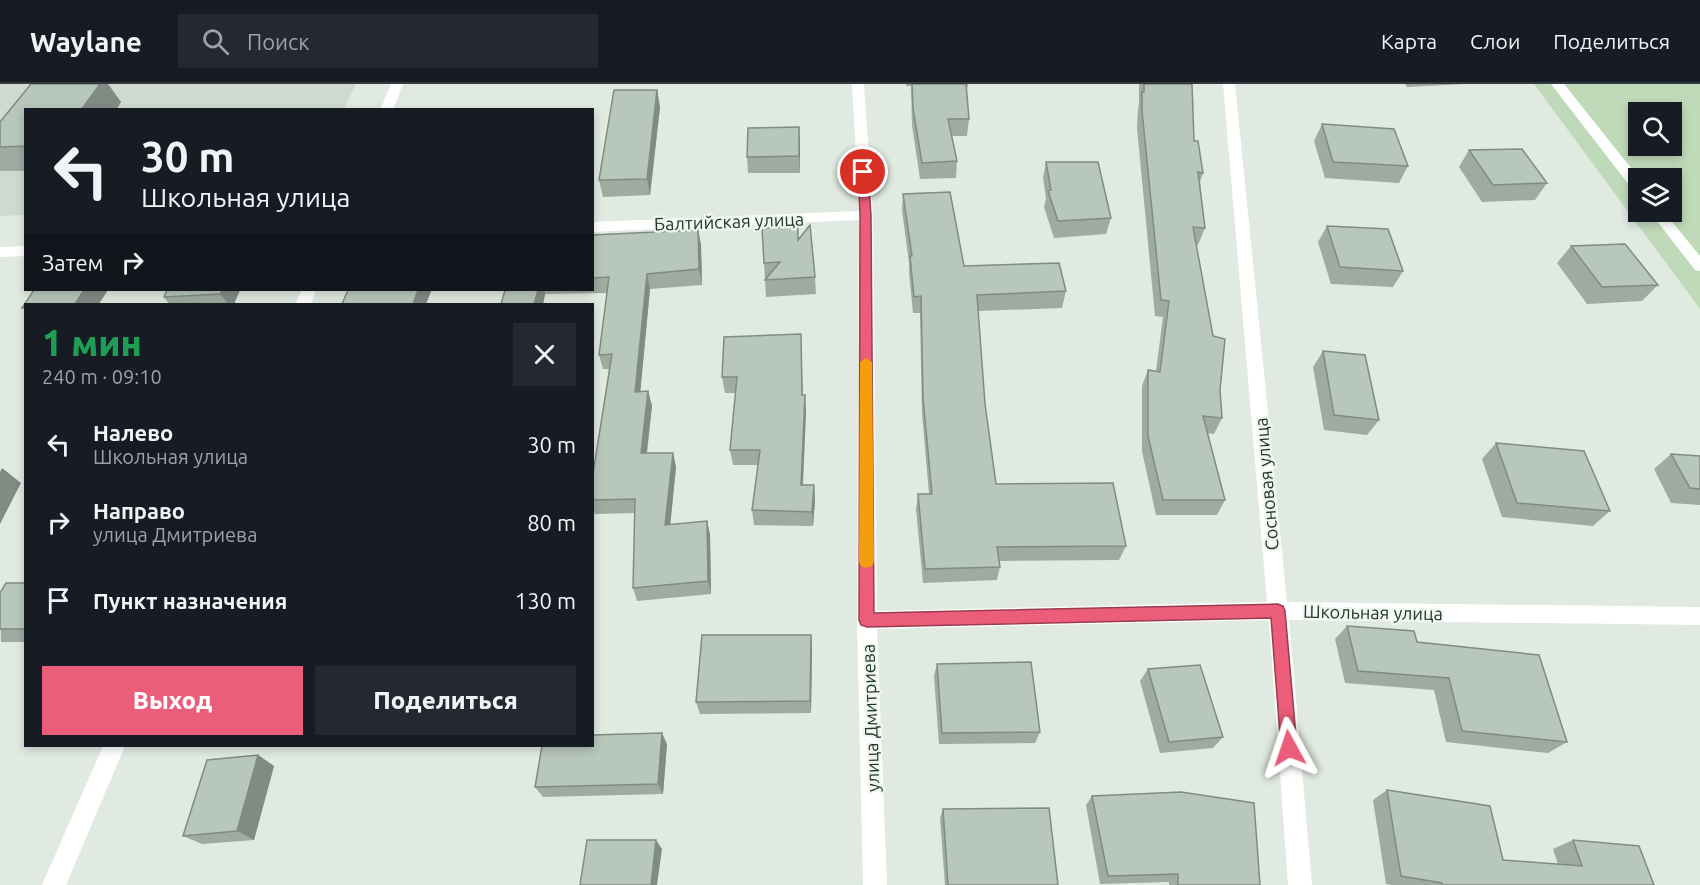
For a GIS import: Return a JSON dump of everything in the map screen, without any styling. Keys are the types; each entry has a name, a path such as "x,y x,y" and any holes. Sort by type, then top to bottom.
{"street":[{"path":"387,108 397,84"},
{"name":"улица Дмитриева","path":"858,84 866,215 867,620 875,885"},
{"name":"Сосновая улица","path":"1229,84 1278,611 1300,885"},
{"path":"1557,84 1628,174"},
{"name":"Балтийская улица","path":"594,227 866,215"},
{"path":"1665,222 1700,266"},
{"path":"0,252 24,251"},
{"name":"Школьная улица","path":"867,620 1278,611 1700,616"},
{"path":"54,885 114,747"}],"shaded area":[{"path":"0,84 356,84 344,108 24,108 24,215 0,216"}],"green space":[{"path":"1534,84 1700,84 1700,309 1636,222 1682,222 1682,168 1628,168 1628,211"}],"building":[{"path":"31,84 100,84 82,108 24,108 24,146 0,147 0,122"},
{"path":"912,84 966,84 969,119 948,119 957,161 922,163 913,108"},
{"path":"1144,84 1192,84 1194,141 1198,141 1203,173 1198,172 1205,228 1193,227 1213,336 1225,339 1220,390 1222,418 1203,416 1225,500 1163,500 1148,436 1148,370 1160,372 1169,301 1161,300 1142,111"},
{"path":"614,90 657,90 647,179 599,180"},
{"path":"1322,124 1394,129 1408,166 1333,162"},
{"path":"799,127 799,156 747,157 748,128"},
{"path":"1522,149 1547,183 1493,185 1469,150"},
{"path":"1046,162 1098,162 1111,218 1058,221 1048,191 1051,190"},
{"path":"950,192 964,266 1059,263 1066,291 977,295 985,404 996,484 1113,483 1126,546 997,547 1000,567 925,569 918,494 932,494 923,398 921,296 914,297 910,256 912,256 903,194"},
{"path":"810,225 815,277 765,280 780,262 764,263 762,228 798,226 798,240"},
{"path":"1327,226 1388,229 1403,271 1340,267"},
{"path":"698,230 699,269 647,274 635,392 648,391 641,453 673,453 665,525 707,521 708,581 633,588 635,499 594,500 594,467 612,354 599,355 609,277 594,278 594,235"},
{"path":"1625,244 1658,285 1602,287 1571,246"},
{"path":"33,291 83,291 76,303 25,303"},
{"path":"167,291 222,291 220,294 164,297"},
{"path":"348,291 418,291 413,303 342,303"},
{"path":"505,291 538,291 534,303 501,303"},
{"path":"801,334 802,395 805,395 801,485 814,485 812,512 752,510 760,450 730,450 737,377 722,377 724,337"},
{"path":"1323,351 1365,355 1379,420 1334,415"},
{"path":"1496,443 1584,451 1610,511 1517,503"},
{"path":"1671,454 1700,456 1700,489 1690,488"},
{"path":"6,583 24,583 24,629 0,629 0,593"},
{"path":"1347,626 1414,631 1417,642 1539,655 1567,742 1462,731 1449,678 1358,671"},
{"path":"702,635 811,635 810,701 696,702"},
{"path":"1031,662 1040,732 942,733 937,664"},
{"path":"1200,665 1223,737 1169,742 1148,669"},
{"path":"662,733 658,784 535,787 542,747 594,747 594,735"},
{"path":"258,755 237,831 183,836 207,760"},
{"path":"1387,790 1490,806 1503,860 1582,866 1573,840 1639,846 1654,885 1443,885 1401,876"},
{"path":"1181,792 1254,803 1260,885 1178,885 1178,874 1108,876 1092,796"},
{"path":"1049,808 1058,885 948,885 943,809"},
{"path":"587,840 656,840 651,885 580,885"}],"slow traffic":[{"path":"866,362 866,562"}],"route":[{"path":"863,172 866,215 867,620 1278,611 1289,748"}]}
